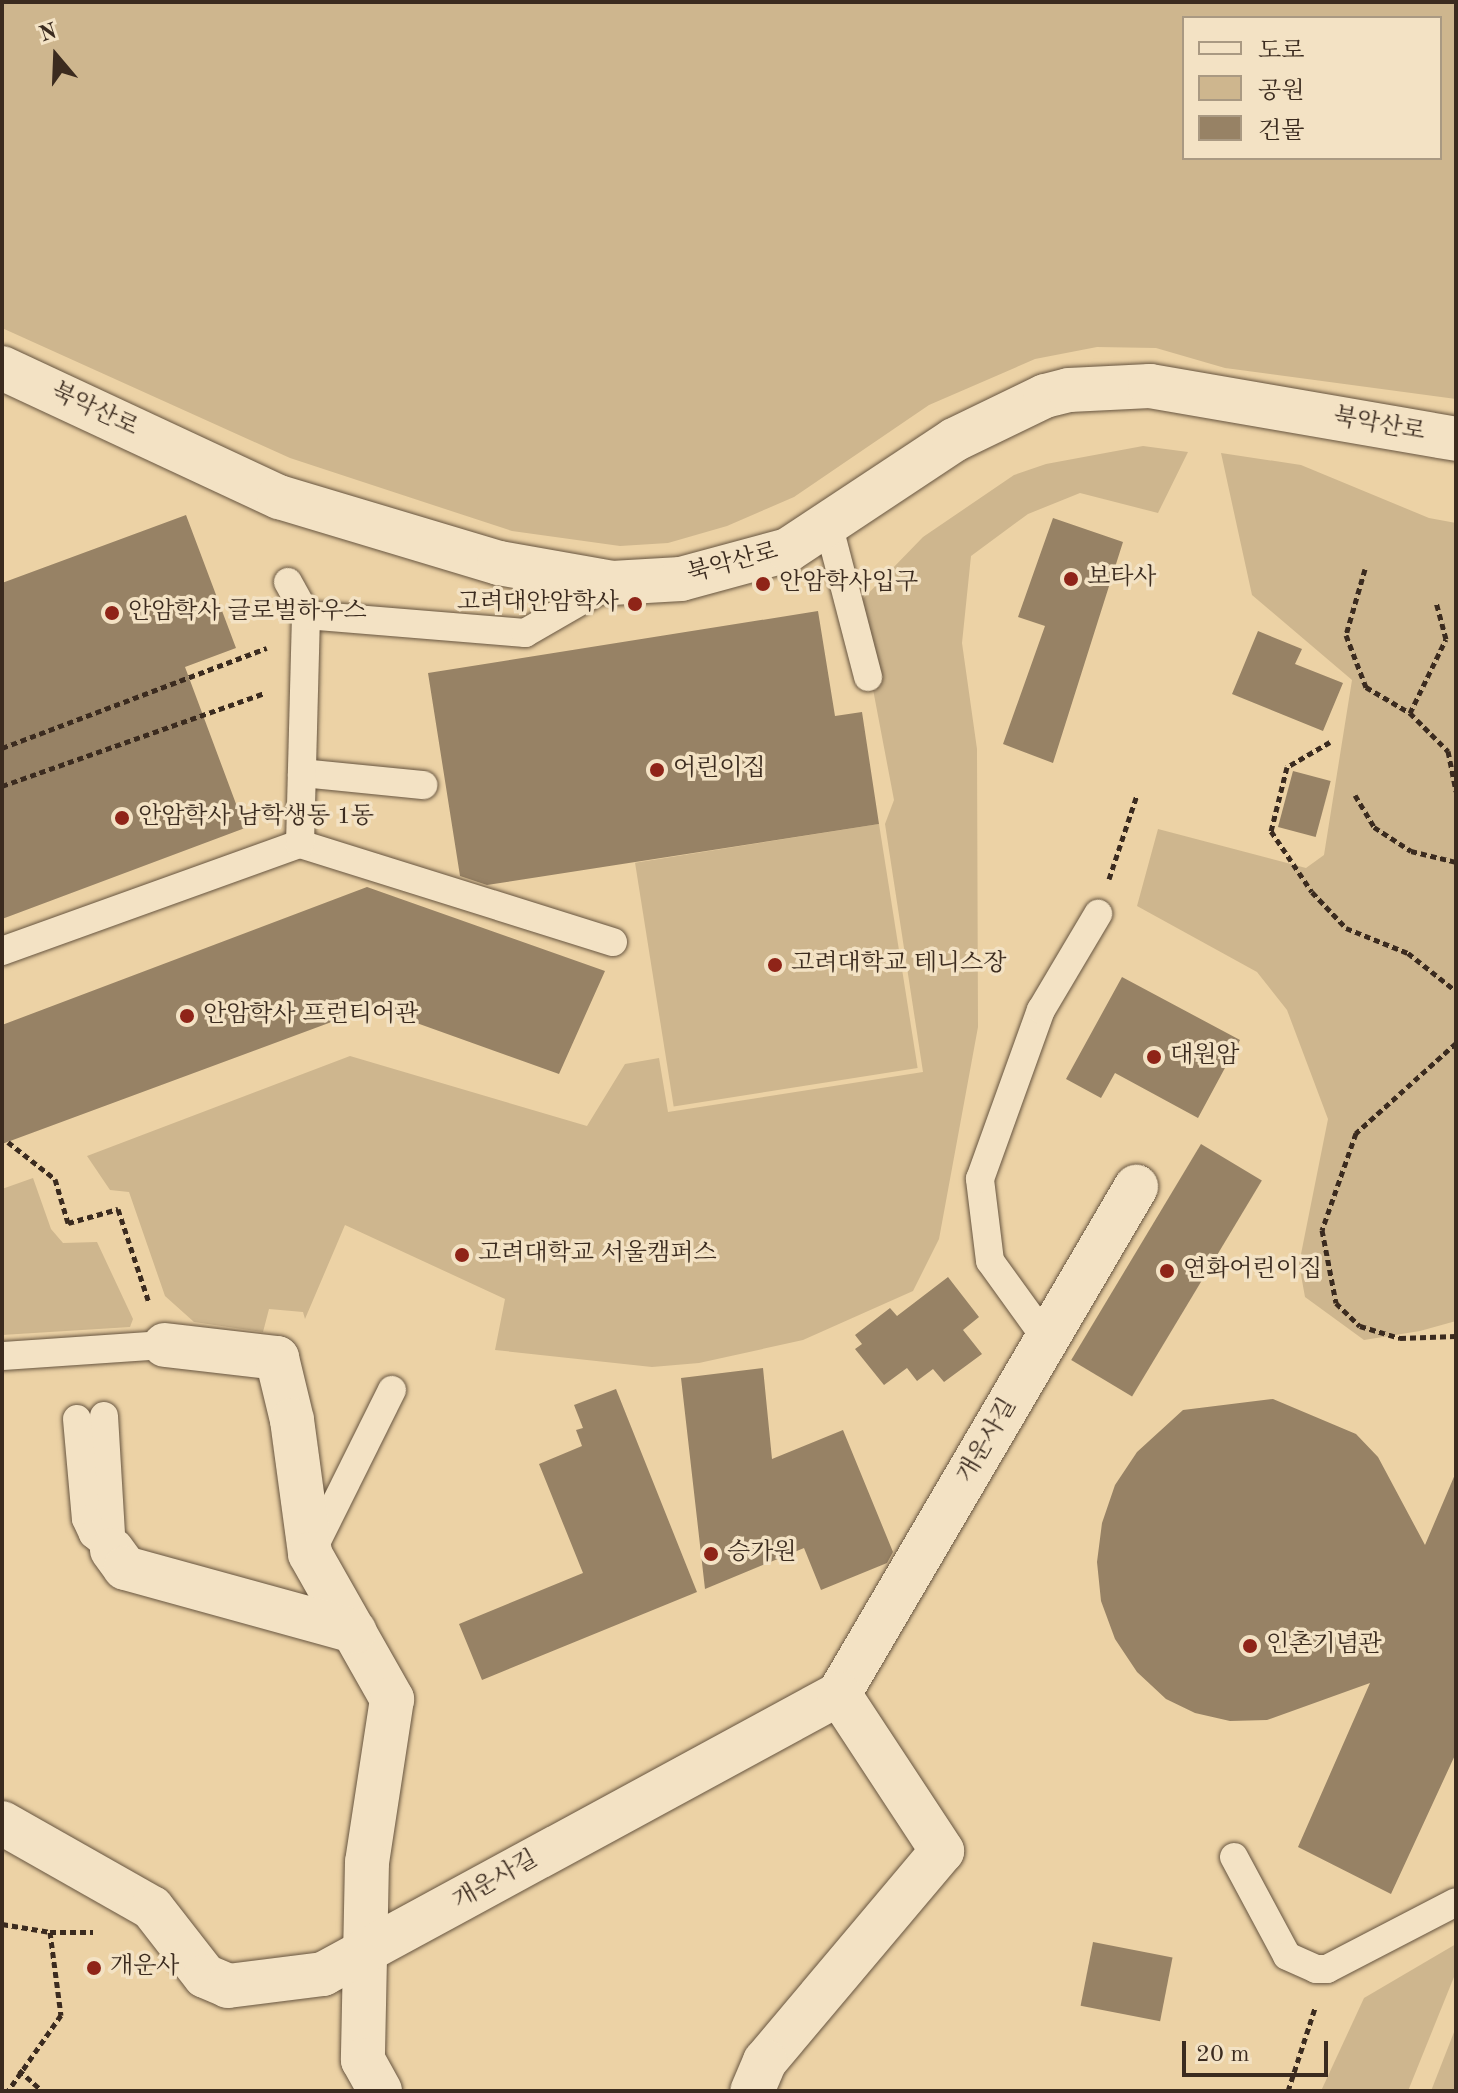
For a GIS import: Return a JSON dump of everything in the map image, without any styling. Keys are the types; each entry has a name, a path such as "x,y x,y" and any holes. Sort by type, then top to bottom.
{"street":[{"name":"북악산로","path":"2,368 279,497 485,559 612,583 681,579 747,565 829,527 954,440 1045,396 1096,386 1150,386 1456,439"},
{"name":"개운사길","path":"2,1823 152,1908 205,1976 228,1986 323,1974 365,1955 839,1694 1136,1187"},
{"path":"165,1345 277,1358 292,1420 310,1554 392,1699 367,1862 363,2060 380,2091"},
{"path":"112,1550 125,1568 354,1631"},
{"path":"752,2091 765,2061 942,1851 839,1694"}],"lane":[{"path":"829,527 868,677"},
{"path":"288,582 306,615 300,844"},
{"path":"306,615 525,633 612,583"},
{"path":"302,773 423,785"},
{"path":"2,951 300,844 613,942"},
{"path":"1047,1340 990,1261 980,1179 1041,1010 1098,914"},
{"path":"2,1356 165,1345"},
{"path":"310,1554 392,1390"},
{"path":"91,1417 112,1550"},
{"path":"1234,1857 1287,1956 1304,1966 1327,1969 1456,1902"}],"path":[{"path":"1365,569 1346,635 1366,687 1410,713 1448,751 1456,791"},
{"path":"1410,713 1446,639 1436,602"},
{"path":"2,748 276,644"},
{"path":"2,786 280,687"},
{"path":"1330,742 1287,767 1271,831 1312,892 1346,928 1408,953 1456,991"},
{"path":"1098,914 1137,795"},
{"path":"1355,795 1374,827 1411,851 1456,862"},
{"path":"1456,1043 1356,1133 1322,1230 1336,1303 1360,1326 1400,1338 1456,1336"},
{"path":"8,1142 55,1179 68,1223 118,1209 165,1345"},
{"path":"2,1924 50,1932 61,2015 19,2070 8,2091"},
{"path":"1288,2091 1327,1969"},
{"path":"19,2070 42,2091"}],"green space":[{"path":"2,2 1456,2 1456,399 1225,368 1156,348 1097,347 1035,359 929,405 794,497 727,526 668,543 620,546 512,531 290,458 2,328"},
{"path":"1143,446 1188,452 1158,513 1080,493 1028,514 971,556 962,643 977,749 978,1027 939,1239 913,1291 803,1340 699,1363 652,1367 495,1350 505,1299 345,1225 305,1319 303,1312 269,1309 263,1332 194,1322 165,1296 129,1192 110,1190 87,1156 350,1056 587,1126 625,1064 659,1058 668,1112 923,1072 885,824 894,800 857,605 923,537 1014,475 1046,464"},
{"path":"1221,453 1301,465 1429,518 1456,523 1456,1321 1420,1331 1364,1340 1305,1297 1299,1264 1328,1119 1287,1010 1257,972 1137,906 1158,829 1306,868 1324,855 1352,680 1252,595"},
{"name":"고려대학교 테니스장","path":"879,824 918,1068 674,1107 635,863"},
{"path":"33,1178 51,1229 63,1243 97,1242 133,1319 130,1327 2,1335 2,1189"},
{"path":"1456,1944 1456,1972 1408,2091 1321,2091 1364,1998"},
{"path":"1456,2027 1456,2091 1431,2091"}],"building":[{"path":"186,515 236,648 185,667 245,828 2,919 2,583"},
{"path":"1053,518 1123,542 1053,763 1003,744 1045,626 1018,617"},
{"name":"어린이집","path":"818,611 835,716 862,712 879,824 487,885 460,876 428,673"},
{"path":"1258,631 1302,649 1295,664 1343,683 1323,731 1232,694"},
{"path":"1293,771 1331,781 1316,837 1278,827"},
{"name":"안암학사 프런티어관","path":"367,887 605,971 559,1074 372,1007 2,1144 2,1025"},
{"name":"대원암","path":"1122,977 1240,1040 1198,1118 1115,1073 1101,1098 1066,1079"},
{"name":"연화어린이집","path":"1201,1144 1262,1181 1132,1397 1071,1360"},
{"path":"948,1277 979,1317 963,1330 982,1354 944,1382 933,1369 917,1381 907,1368 884,1385 855,1349 862,1344 855,1335 890,1308 897,1316"},
{"path":"763,1368 772,1459 843,1430 893,1552 887,1563 821,1590 804,1548 705,1589 681,1378"},
{"path":"616,1389 697,1592 482,1680 459,1624 583,1573 539,1464 582,1446 576,1430 583,1428 574,1405"},
{"name":"인촌기념관","path":"1273,1399 1356,1434 1378,1457 1425,1545 1456,1472 1456,1753 1391,1894 1298,1847 1370,1683 1267,1720 1230,1721 1195,1713 1166,1699 1137,1672 1115,1639 1101,1601 1097,1562 1102,1523 1115,1485 1137,1452 1183,1410"},
{"path":"1093,1942 1173,1957 1160,2021 1081,2006"}],"place":[{"name":"보타사","path":"1071,579"},
{"name":"안암학사입구","path":"763,584"},
{"name":"고려대안암학사","path":"635,604"},
{"name":"안암학사 글로벌하우스","path":"112,613"},
{"name":"어린이집","path":"657,770"},
{"name":"안암학사 남학생동 1동","path":"122,818"},
{"name":"고려대학교 테니스장","path":"775,965"},
{"name":"안암학사 프런티어관","path":"187,1016"},
{"name":"대원암","path":"1154,1057"},
{"name":"고려대학교 서울캠퍼스","path":"462,1255"},
{"name":"연화어린이집","path":"1167,1271"},
{"name":"승가원","path":"711,1554"},
{"name":"인촌기념관","path":"1250,1646"},
{"name":"개운사","path":"94,1968"}]}
